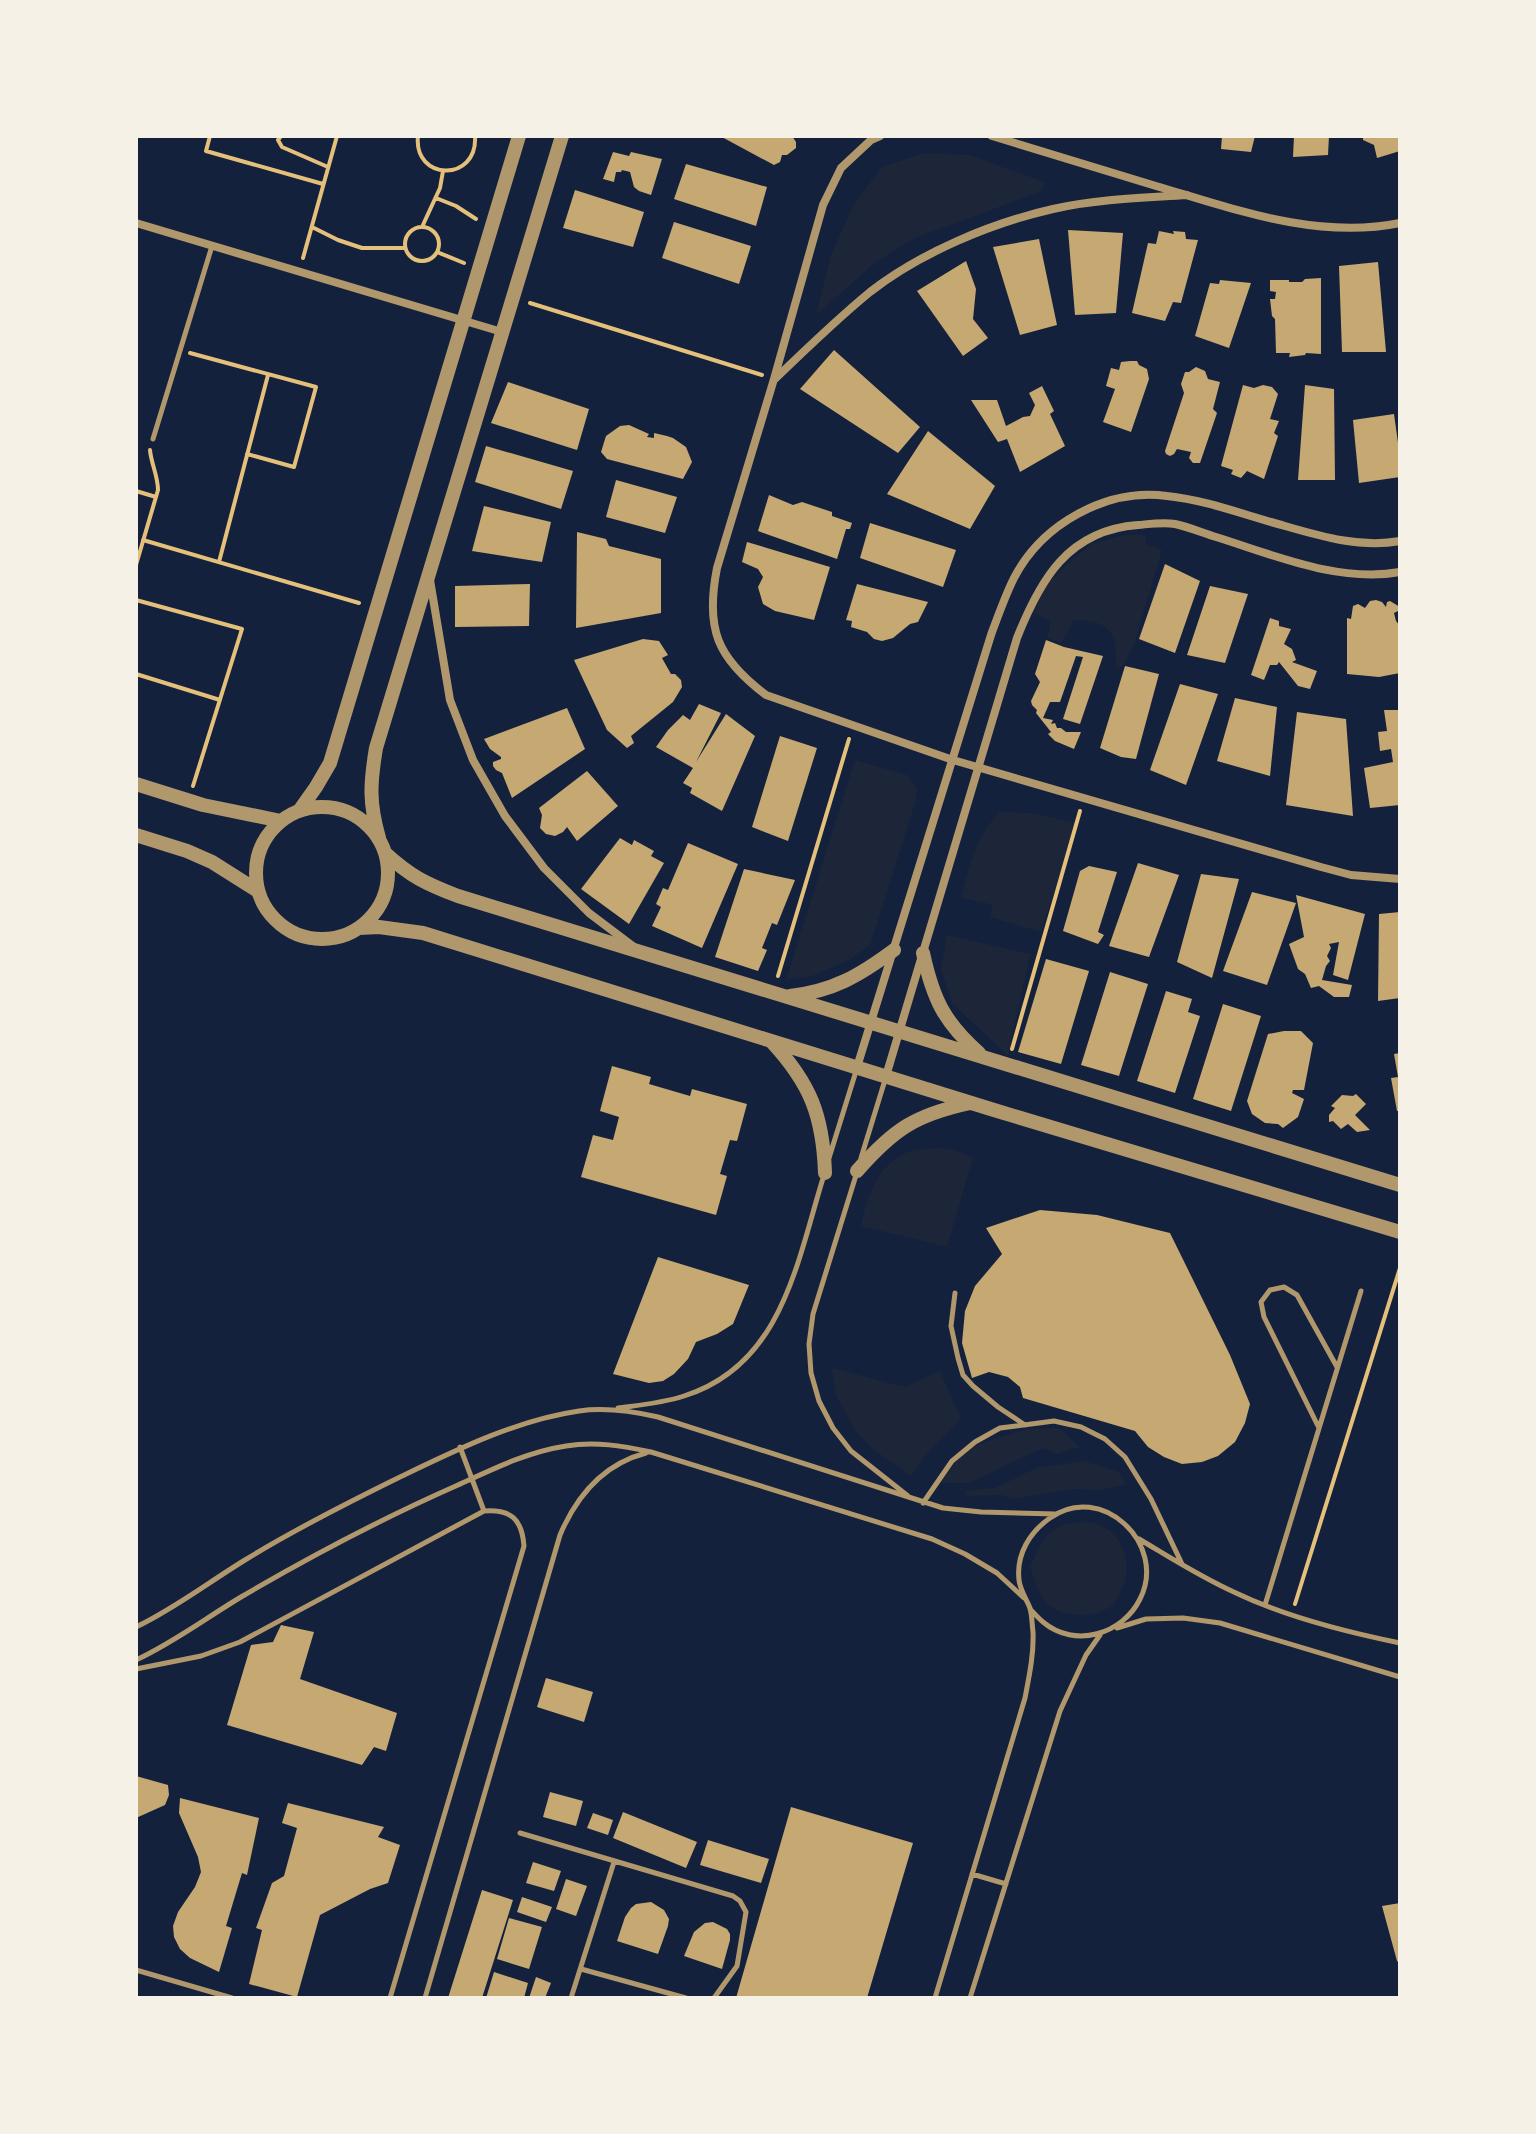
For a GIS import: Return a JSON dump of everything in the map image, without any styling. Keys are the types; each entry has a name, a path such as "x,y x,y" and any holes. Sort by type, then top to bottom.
{"street":[{"path":"299,811 330,763 519,136"},
{"path":"359,928 374,913 385,895 388,874 385,853 371,809 370,778 376,748 562,136"},
{"path":"880,136 871,140 841,168 823,205 717,568 711,597 714,627 724,654 743,678 766,695 953,760 1336,871 1400,879"},
{"path":"992,136 1187,195 1302,225 1345,229 1400,223"},
{"path":"774,379 873,290 929,255 990,227 1055,209 1187,195"},
{"path":"136,223 502,332"},
{"path":"857,1067 991,635 1014,577 1028,555 1046,536 1089,508 1114,499 1165,495 1334,540 1363,543 1400,541"},
{"path":"886,1076 1017,638 1041,584 1071,551 1109,531 1130,526 1174,524 1327,570 1368,574 1400,572"},
{"path":"429,573 450,700 480,771 505,816 544,868 589,913 641,952"},
{"path":"136,784 188,801 281,821"},
{"path":"379,838 367,824 335,808 316,807 299,811 281,821 270,832 257,860 258,891 263,905 286,929 301,936 334,938 359,928 379,927 423,933 1400,1232"},
{"path":"136,835 212,862 258,891"},
{"path":"385,853 405,872 458,896 1400,1185"},
{"path":"779,994 808,994 831,988 853,978 894,950"},
{"path":"923,953 929,983 942,1011 960,1036 982,1056"},
{"path":"770,1040 790,1062 818,1114 824,1143 825,1173"},
{"path":"857,1171 879,1145 907,1124 938,1110 972,1103"}],"lane":[{"path":"153,439 212,246"},
{"path":"136,1627 249,1557 358,1497 460,1447 579,1411 658,1403 686,1396 712,1385 735,1369 772,1327 785,1301 857,1067"},
{"path":"886,1076 813,1314 809,1344 811,1373 819,1401 833,1428 851,1451 912,1500"},
{"path":"1319,1429 1264,1317 1261,1302 1270,1290 1284,1287 1297,1295 1338,1369"},
{"path":"1265,1605 1361,1291"},
{"path":"955,1293 951,1326 963,1375 998,1407 1025,1425"},
{"path":"609,1409 658,1417 943,1508 1055,1514"},
{"path":"923,1503 952,1461 975,1442 1000,1428 1054,1421 1081,1427 1105,1439 1125,1457 1151,1499 1182,1564"},
{"path":"136,1660 158,1650 238,1598 321,1551 406,1508 516,1459 569,1445 624,1446 651,1452 932,1539 997,1573 1024,1598"},
{"path":"460,1447 484,1511"},
{"path":"425,1998 560,1535 569,1514 596,1480 613,1466 633,1456 651,1452"},
{"path":"1108,1631 1124,1621 1136,1608 1144,1592 1147,1574 1145,1556 1138,1539 1130,1528 1108,1512 1081,1508 1055,1514 1039,1525 1027,1541 1020,1559 1019,1579 1030,1609 1044,1623 1062,1633 1081,1636 1101,1634 1146,1619 1183,1618 1220,1623 1400,1677"},
{"path":"136,1669 201,1656 240,1642 484,1511 500,1510 514,1517 523,1530 524,1546 390,1998"},
{"path":"1138,1539 1222,1586 1265,1605 1400,1643"},
{"path":"935,1998 1025,1698 1033,1636 1030,1609"},
{"path":"970,1998 1060,1711 1086,1655 1101,1634"},
{"path":"520,1833 733,1896 740,1901 746,1912 737,1966 714,1998"},
{"path":"571,1998 614,1862"},
{"path":"972,1874 1006,1884"},
{"path":"581,1969 686,1998"},
{"path":"136,1970 232,1998"}],"path":[{"path":"210,136 206,151 323,184"},
{"path":"281,136 278,140 282,147 328,167"},
{"path":"300,272 337,136"},
{"path":"418,136 418,149 422,157 427,164 443,171 460,168 467,162 475,147 475,136"},
{"path":"422,227 436,198 443,171"},
{"path":"436,198 456,206 490,232"},
{"path":"312,227 362,248 405,248"},
{"path":"422,227 435,233 439,240 437,252 422,262 408,255 405,241 414,229 422,227"},
{"path":"437,252 479,269"},
{"path":"512,298 774,379"},
{"path":"180,351 316,387 294,467 247,454"},
{"path":"219,562 268,374"},
{"path":"136,565 156,497 158,482 150,451 153,439"},
{"path":"136,491 156,497"},
{"path":"143,540 377,608"},
{"path":"136,600 242,629 188,801"},
{"path":"136,674 220,700"},
{"path":"779,994 854,725"},
{"path":"1007,1064 1084,797"},
{"path":"1292,1614 1400,1268"}],"shaded area":[{"path":"924,153 969,155 1045,182 1042,191 915,238 876,262 816,315 831,255 853,206 882,167"},
{"path":"1124,535 1146,535 1146,544 1162,550 1134,645 1121,669 1116,667 1113,637 1104,626 1074,620 1061,643 1047,638 1051,621 1032,612 1047,584 1091,544"},
{"path":"855,760 907,775 917,790 915,803 870,945 849,960 812,976 786,980"},
{"path":"1000,812 1030,813 1076,823 1041,932 990,917 993,905 961,897 979,841"},
{"path":"947,935 1030,954 1008,1056 952,1003 941,969"},
{"path":"947,1148 973,1157 947,1247 861,1226 871,1193 889,1164 912,1150"},
{"path":"832,1368 905,1387 940,1371 961,1419 923,1458 911,1476 873,1449 855,1430 836,1395"},
{"path":"1059,1428 1080,1447 1056,1454 1043,1448 968,1483 940,1483 967,1448 1026,1429"},
{"path":"1084,1461 1119,1472 1126,1484 1101,1490 1073,1489 1011,1499 1002,1495 967,1496 965,1491 995,1488 1036,1468"},
{"path":"1090,1522 1104,1527 1119,1541 1124,1551 1124,1583 1114,1604 1107,1609 1079,1615 1060,1611 1045,1601 1034,1580 1030,1567 1040,1545 1053,1530 1068,1523"}],"building":[{"path":"720,136 792,136 796,148 782,155 780,162 774,165"},
{"path":"1222,136 1255,136 1251,152 1221,149"},
{"path":"1294,136 1329,136 1328,155 1293,157"},
{"path":"1363,136 1400,136 1400,151 1377,158 1374,145 1363,140"},
{"path":"613,152 629,156 631,152 662,159 651,195 634,187 630,172 616,172 614,182 603,179"},
{"path":"686,164 767,187 756,226 674,199"},
{"path":"575,190 644,212 633,247 563,228"},
{"path":"674,222 751,246 739,284 662,258"},
{"path":"1068,230 1123,233 1116,313 1075,315"},
{"path":"1159,231 1174,234 1173,231 1185,232 1186,239 1198,240 1181,303 1173,302 1165,321 1132,313 1148,243 1156,244"},
{"path":"1039,239 1057,325 1020,335 993,247"},
{"path":"966,261 976,289 973,319 988,338 963,356 917,291"},
{"path":"1378,262 1386,352 1342,352 1339,266"},
{"path":"1321,278 1321,354 1289,357 1290,353 1276,353 1275,319 1270,299 1275,299 1276,292 1270,291 1270,280 1302,282"},
{"path":"1220,280 1251,283 1229,348 1195,336 1210,283 1219,284"},
{"path":"834,350 920,427 898,453 800,389"},
{"path":"1137,361 1147,369 1149,379 1131,432 1103,422 1115,389 1106,386 1111,368 1119,370 1121,362"},
{"path":"1196,367 1205,371 1208,379 1220,382 1213,409 1217,413 1200,463 1193,463 1189,458 1191,452 1177,449 1170,456 1165,451 1184,393 1181,384 1185,372"},
{"path":"508,382 589,409 577,450 491,423"},
{"path":"1243,385 1272,387 1278,394 1270,419 1279,421 1274,433 1278,436 1264,479 1247,471 1241,478 1231,474 1233,470 1221,466"},
{"path":"1305,385 1334,389 1335,480 1298,480"},
{"path":"1042,386 1054,411 1050,414 1065,446 1020,472 1007,439 998,442 971,400 997,400 1006,426 1030,416 1035,405 1029,393"},
{"path":"1394,414 1400,477 1359,483 1353,420"},
{"path":"629,425 649,434 647,437 654,438 654,433 667,436 686,447 692,462 683,479 607,459 601,452 606,436 620,426"},
{"path":"928,431 995,486 970,529 887,494"},
{"path":"486,446 573,471 561,509 475,482"},
{"path":"616,480 677,497 665,533 606,517"},
{"path":"769,495 793,505 802,502 832,512 832,516 852,523 850,529 846,529 837,559 758,531"},
{"path":"484,506 551,522 542,562 472,551"},
{"path":"870,523 956,550 943,587 860,558"},
{"path":"577,532 606,539 609,546 661,559 661,613 576,628"},
{"path":"747,542 830,567 814,620 775,611 763,604 758,587 763,577 758,569 742,562"},
{"path":"1165,564 1200,581 1175,653 1139,639"},
{"path":"530,584 529,626 455,627 455,586"},
{"path":"857,584 928,602 918,622 910,624 893,638 882,641 874,639 867,632 851,627 852,621 846,620"},
{"path":"1210,586 1248,594 1225,663 1187,655"},
{"path":"1376,600 1386,607 1390,601 1400,607 1394,613 1400,626 1400,673 1379,677 1347,674 1347,618 1351,619 1353,606 1358,604 1365,608 1370,601"},
{"path":"1270,618 1279,621 1279,626 1291,629 1284,644 1292,649 1296,660 1292,662 1317,671 1310,689 1298,686 1279,662 1270,665 1264,680 1251,675"},
{"path":"643,639 659,641 668,655 662,658 671,674 681,680 682,687 673,702 631,736 634,743 627,748 607,730 574,660"},
{"path":"1046,640 1103,656 1080,724 1063,719 1083,657 1076,656 1060,702 1050,702 1043,718 1053,720 1051,724 1055,723 1057,728 1066,732 1081,732 1074,749 1055,741 1048,734 1051,732 1032,705 1040,682 1035,674"},
{"path":"1125,666 1159,674 1136,759 1121,757 1100,748"},
{"path":"1180,684 1218,694 1186,785 1150,770"},
{"path":"1235,698 1277,707 1270,776 1217,761"},
{"path":"699,704 721,713 696,762 726,714 755,736 722,811 690,793 692,788 683,783 693,768 656,747 683,715 690,720"},
{"path":"567,708 585,749 512,798 502,773 493,766 493,762 501,757 490,749 484,739"},
{"path":"1384,710 1400,710 1400,805 1370,808 1364,768 1393,762 1391,749 1380,751 1378,732 1387,731"},
{"path":"1297,712 1346,719 1353,816 1286,805"},
{"path":"780,736 817,748 788,841 752,827"},
{"path":"587,771 618,806 577,841 567,827 555,836 546,834 540,828 542,815 539,808"},
{"path":"620,838 632,845 634,840 654,851 651,856 664,863 629,924 581,889"},
{"path":"688,843 738,864 702,948 652,926 661,907 656,904 663,888 668,890"},
{"path":"1138,863 1179,875 1149,957 1109,946"},
{"path":"1089,866 1117,872 1098,932 1104,935 1098,944 1063,931 1080,871"},
{"path":"744,869 795,880 777,925 772,923 762,948 767,950 758,971 715,957"},
{"path":"1201,874 1239,879 1212,978 1177,962"},
{"path":"1252,892 1296,903 1267,985 1223,971"},
{"path":"1296,895 1365,914 1348,980 1333,975 1339,942 1329,944 1331,948 1327,956 1330,961 1322,980 1352,985 1349,997 1334,997 1319,986 1311,988 1305,974 1298,969 1289,944 1304,937"},
{"path":"1400,912 1400,998 1378,1001 1379,914"},
{"path":"1046,959 1089,971 1061,1064 1018,1052"},
{"path":"1110,972 1148,984 1119,1076 1081,1065"},
{"path":"1166,991 1192,999 1188,1012 1200,1016 1175,1093 1137,1081"},
{"path":"1223,1004 1261,1016 1231,1111 1193,1099"},
{"path":"1301,1031 1313,1043 1304,1090 1293,1090 1292,1093 1304,1099 1298,1117 1283,1128 1278,1124 1265,1123 1252,1114 1247,1101 1268,1034"},
{"path":"1400,1053 1400,1111 1397,1111 1391,1078 1398,1077 1394,1054"},
{"path":"612,1066 651,1077 649,1084 690,1096 692,1089 747,1104 737,1141 730,1140 720,1174 727,1176 716,1215 581,1177 593,1135 613,1140 619,1117 600,1111"},
{"path":"1356,1094 1366,1104 1355,1115 1370,1130 1357,1132 1348,1124 1341,1129 1333,1121 1329,1122 1329,1115 1335,1108 1331,1106 1342,1095"},
{"path":"1040,1210 1097,1215 1170,1233 1230,1355 1250,1404 1235,1442 1218,1456 1182,1464 1148,1447 1135,1431 1023,1398 1020,1387 1008,1377 989,1372 972,1378 962,1343 965,1311 975,1286 1002,1254 986,1228"},
{"path":"658,1257 749,1285 733,1324 696,1342 688,1359 674,1374 663,1381 649,1383 613,1374"},
{"path":"281,1625 314,1632 300,1679 397,1713 386,1751 374,1747 362,1765 227,1725 251,1645 273,1642"},
{"path":"546,1678 593,1692 584,1722 537,1707"},
{"path":"136,1776 168,1785 169,1795 165,1805 136,1818"},
{"path":"550,1792 583,1801 576,1826 543,1817"},
{"path":"180,1798 259,1818 247,1875 242,1873 226,1926 232,1928 219,1972 190,1958 180,1949 174,1937 173,1926 178,1912 201,1872 198,1857 179,1813"},
{"path":"288,1803 384,1827 378,1837 400,1845 388,1883 320,1915 297,1997 249,1984 262,1930 256,1928 272,1883 284,1876 297,1828 282,1823"},
{"path":"791,1807 913,1843 867,1998 736,1998"},
{"path":"623,1812 697,1842 686,1868 613,1838"},
{"path":"593,1813 613,1820 608,1835 587,1828"},
{"path":"708,1840 769,1859 761,1883 700,1865"},
{"path":"533,1862 561,1871 554,1891 526,1883"},
{"path":"566,1879 587,1886 576,1916 556,1909"},
{"path":"482,1890 513,1900 482,1998 448,1998"},
{"path":"522,1897 552,1907 546,1922 517,1912"},
{"path":"651,1902 664,1910 669,1919 658,1954 617,1941 631,1908"},
{"path":"1400,1903 1400,1964 1382,1906"},
{"path":"509,1918 542,1927 529,1969 497,1959"},
{"path":"713,1922 730,1934 722,1969 684,1956 694,1932 705,1923"},
{"path":"494,1972 528,1983 524,1998 486,1998"},
{"path":"536,1977 551,1983 545,1998 529,1998"}]}
